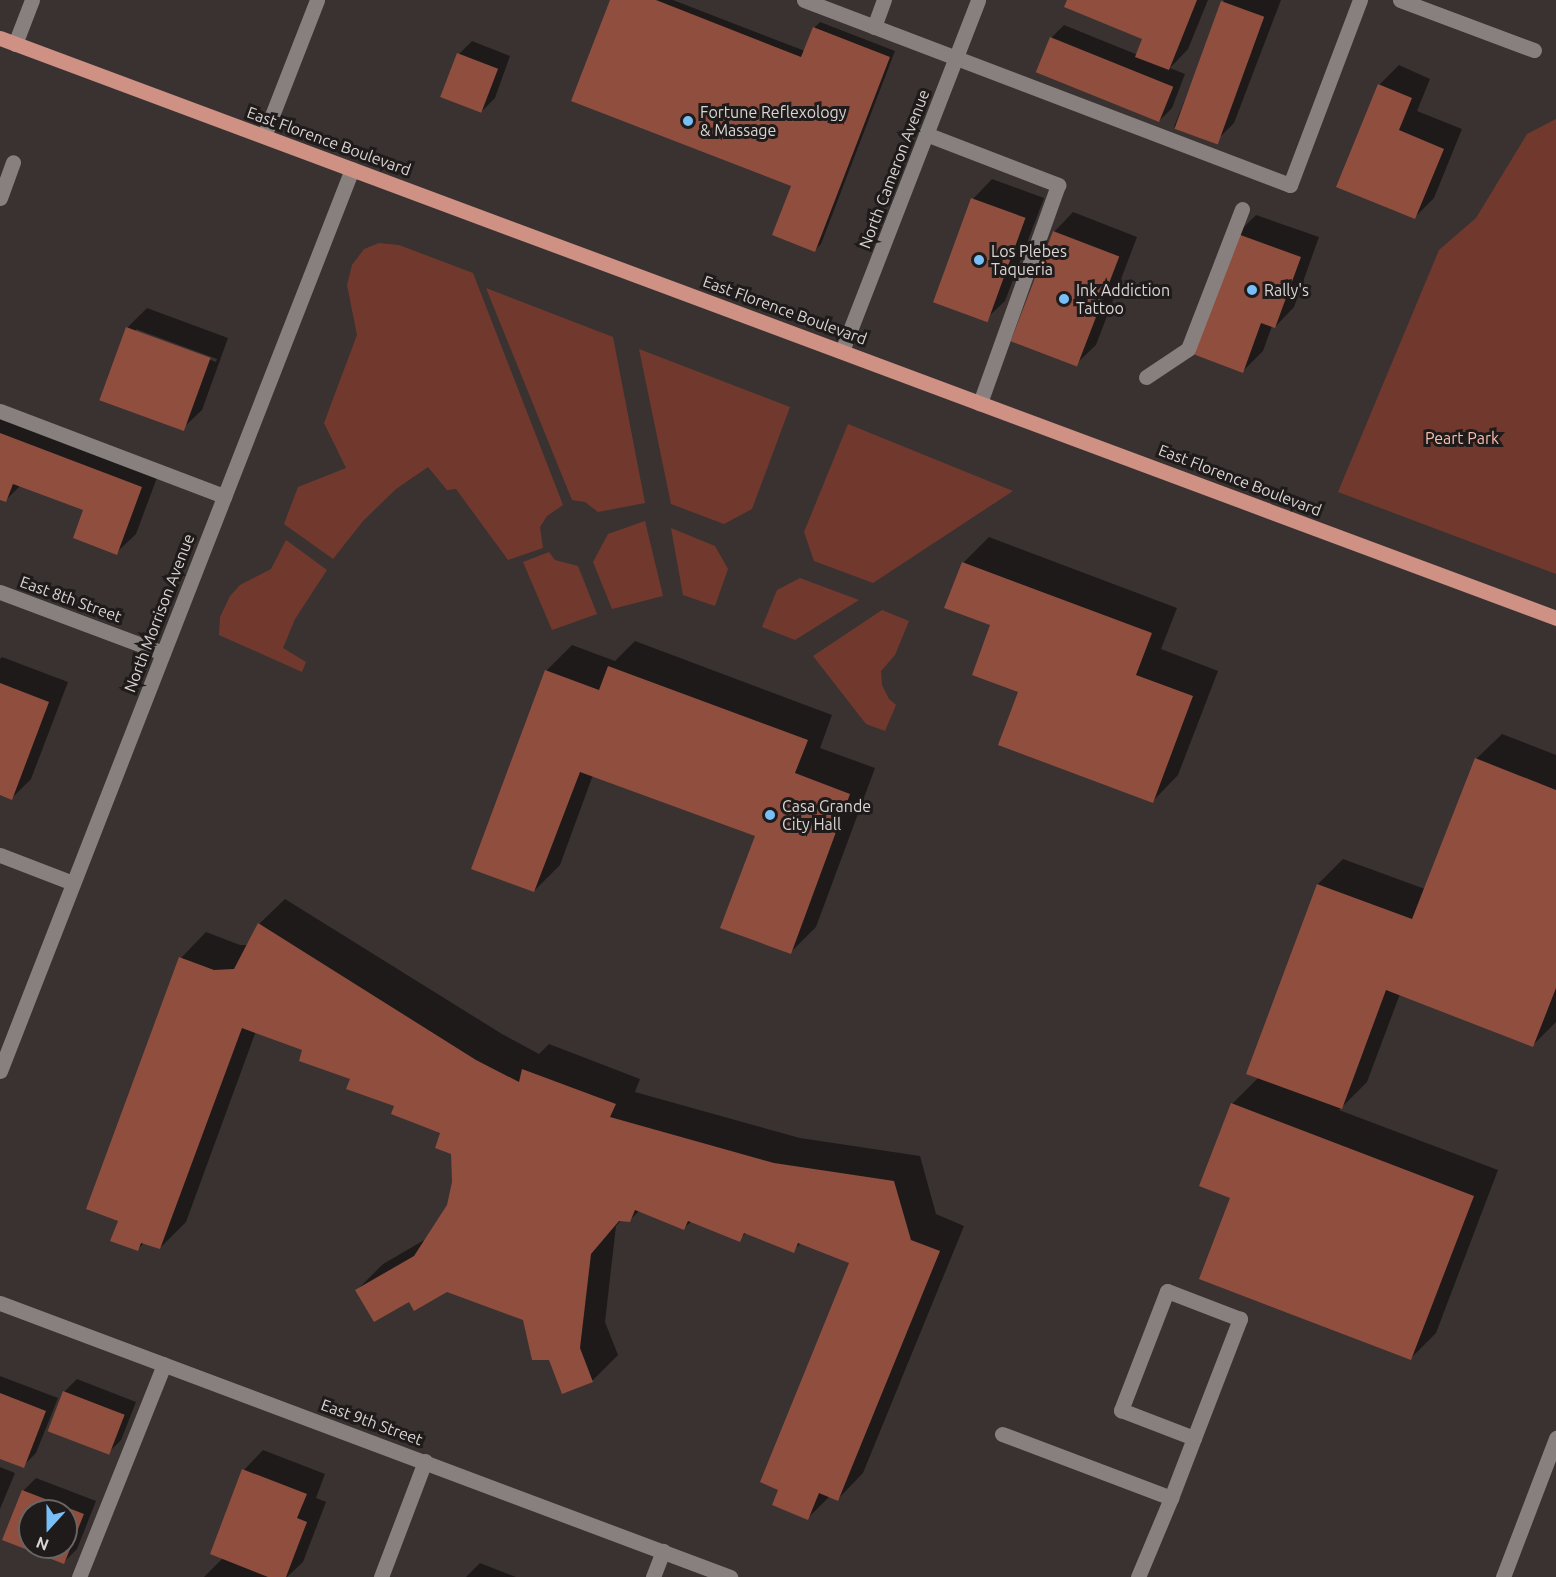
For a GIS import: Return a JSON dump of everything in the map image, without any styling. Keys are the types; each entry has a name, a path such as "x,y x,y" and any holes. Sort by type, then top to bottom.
{"main road":[{"name":"East Florence Boulevard","path":"0,38 1556,618"}],"street":[{"path":"15,44 32,0"},
{"path":"264,136 317,0"},
{"path":"804,0 1290,185 1360,0"},
{"path":"874,27 884,0"},
{"name":"North Cameron Avenue","path":"842,351 978,0"},
{"path":"1401,0 1534,50"},
{"path":"927,134 1058,185 980,403"},
{"path":"0,198 13,162"},
{"name":"North Morrison Avenue","path":"0,1071 352,169"},
{"path":"1146,376 1188,350 1242,209"},
{"path":"0,411 224,496"},
{"name":"East 8th Street","path":"0,592 163,652"},
{"path":"0,855 73,883"},
{"path":"1138,1577 1171,1498 1240,1319 1167,1291 1121,1410 1194,1437"},
{"name":"East 9th Street","path":"0,1303 730,1577"},
{"path":"79,1577 164,1364"},
{"path":"1002,1434 1171,1498"},
{"path":"1503,1577 1556,1438"},
{"path":"381,1577 425,1461"},
{"path":"653,1577 663,1551"}],"green space":[{"name":"Peart Park","path":"1556,119 1556,574 1338,492 1439,250 1476,218 1527,134"},
{"path":"379,243 399,245 473,273 563,505 547,516 540,527 543,548 508,560 456,489 447,490 428,467 396,489 363,521 333,559 284,524 298,487 346,468 324,423 357,335 347,285 352,265 364,249"},
{"path":"486,288 613,337 645,503 598,512 585,502 572,500"},
{"path":"639,349 790,407 752,509 724,524 671,504"},
{"path":"848,424 1013,491 873,583 814,561 804,532"},
{"path":"645,521 663,596 612,609 593,562 608,534"},
{"path":"671,528 715,546 728,569 715,606 683,595"},
{"path":"286,540 327,570 295,619 283,648 306,662 302,672 219,635 220,617 230,596 240,585 271,569"},
{"path":"549,552 555,560 578,566 597,614 552,630 523,562"},
{"path":"800,578 859,600 795,640 762,627 777,590"},
{"path":"882,610 909,621 895,655 881,671 882,685 889,699 896,705 885,731 866,724 813,656"}],"building":[{"path":"610,0 656,0 801,57 813,27 890,57 815,252 772,235 791,186 571,101"},
{"path":"1067,0 1197,0 1169,70 1135,57 1142,39 1064,7"},
{"path":"1221,1 1264,17 1218,145 1174,129"},
{"path":"1050,37 1173,87 1159,122 1036,72"},
{"path":"457,53 498,69 481,113 440,97"},
{"path":"1378,84 1412,98 1399,130 1444,149 1415,219 1336,187"},
{"name":"Los Plebes Taqueria","path":"971,198 1026,218 988,322 933,302"},
{"name":"Ink Addiction Tattoo","path":"1053,231 1119,256 1077,367 1011,341"},
{"name":"Rally's","path":"1235,233 1301,257 1275,328 1261,323 1243,373 1193,354"},
{"path":"126,327 211,358 184,431 99,400"},
{"path":"0,433 142,487 117,555 73,538 83,510 13,484 6,502 0,500"},
{"path":"962,562 1152,633 1136,675 1193,696 1153,803 998,745 1018,692 972,675 990,625 944,608"},
{"name":"Casa Grande City Hall","path":"608,666 808,740 795,773 850,794 791,954 720,928 755,836 580,772 534,892 471,869 545,670 599,690"},
{"path":"0,683 49,702 12,800 0,795"},
{"path":"1475,758 1556,790 1556,988 1533,1047 1386,990 1342,1109 1246,1074 1317,884 1412,919"},
{"path":"258,923 476,1060 519,1082 522,1069 616,1104 610,1117 774,1163 894,1181 911,1240 940,1251 838,1501 819,1493 808,1520 772,1505 778,1490 760,1482 849,1263 798,1243 794,1253 744,1233 740,1242 688,1221 684,1230 635,1210 630,1222 619,1221 591,1254 580,1348 593,1382 562,1394 549,1360 532,1360 523,1320 447,1292 414,1311 409,1302 374,1322 355,1290 414,1256 447,1205 452,1182 451,1154 435,1148 440,1133 391,1114 394,1106 346,1089 350,1079 299,1061 302,1050 242,1028 160,1249 141,1243 138,1251 110,1241 118,1221 86,1209 179,957 214,970 234,969"},
{"path":"1231,1103 1474,1196 1411,1360 1199,1279 1230,1198 1199,1186"},
{"path":"63,1391 125,1415 109,1455 48,1431"},
{"path":"0,1393 46,1411 24,1468 0,1459"},
{"path":"242,1469 307,1494 297,1518 307,1522 286,1577 268,1577 210,1554"},
{"path":"22,1490 45,1499 18,1499"},
{"path":"18,1500 18,1546 2,1540"},
{"path":"78,1512 84,1514 78,1529"},
{"path":"51,1559 66,1559 64,1564"}],"place":[{"name":"Fortune Reflexology & Massage","path":"688,121"},
{"name":"Los Plebes Taqueria","path":"979,260"},
{"name":"Rally's","path":"1252,290"},
{"name":"Ink Addiction Tattoo","path":"1064,299"},
{"name":"Casa Grande City Hall","path":"770,815"}]}
